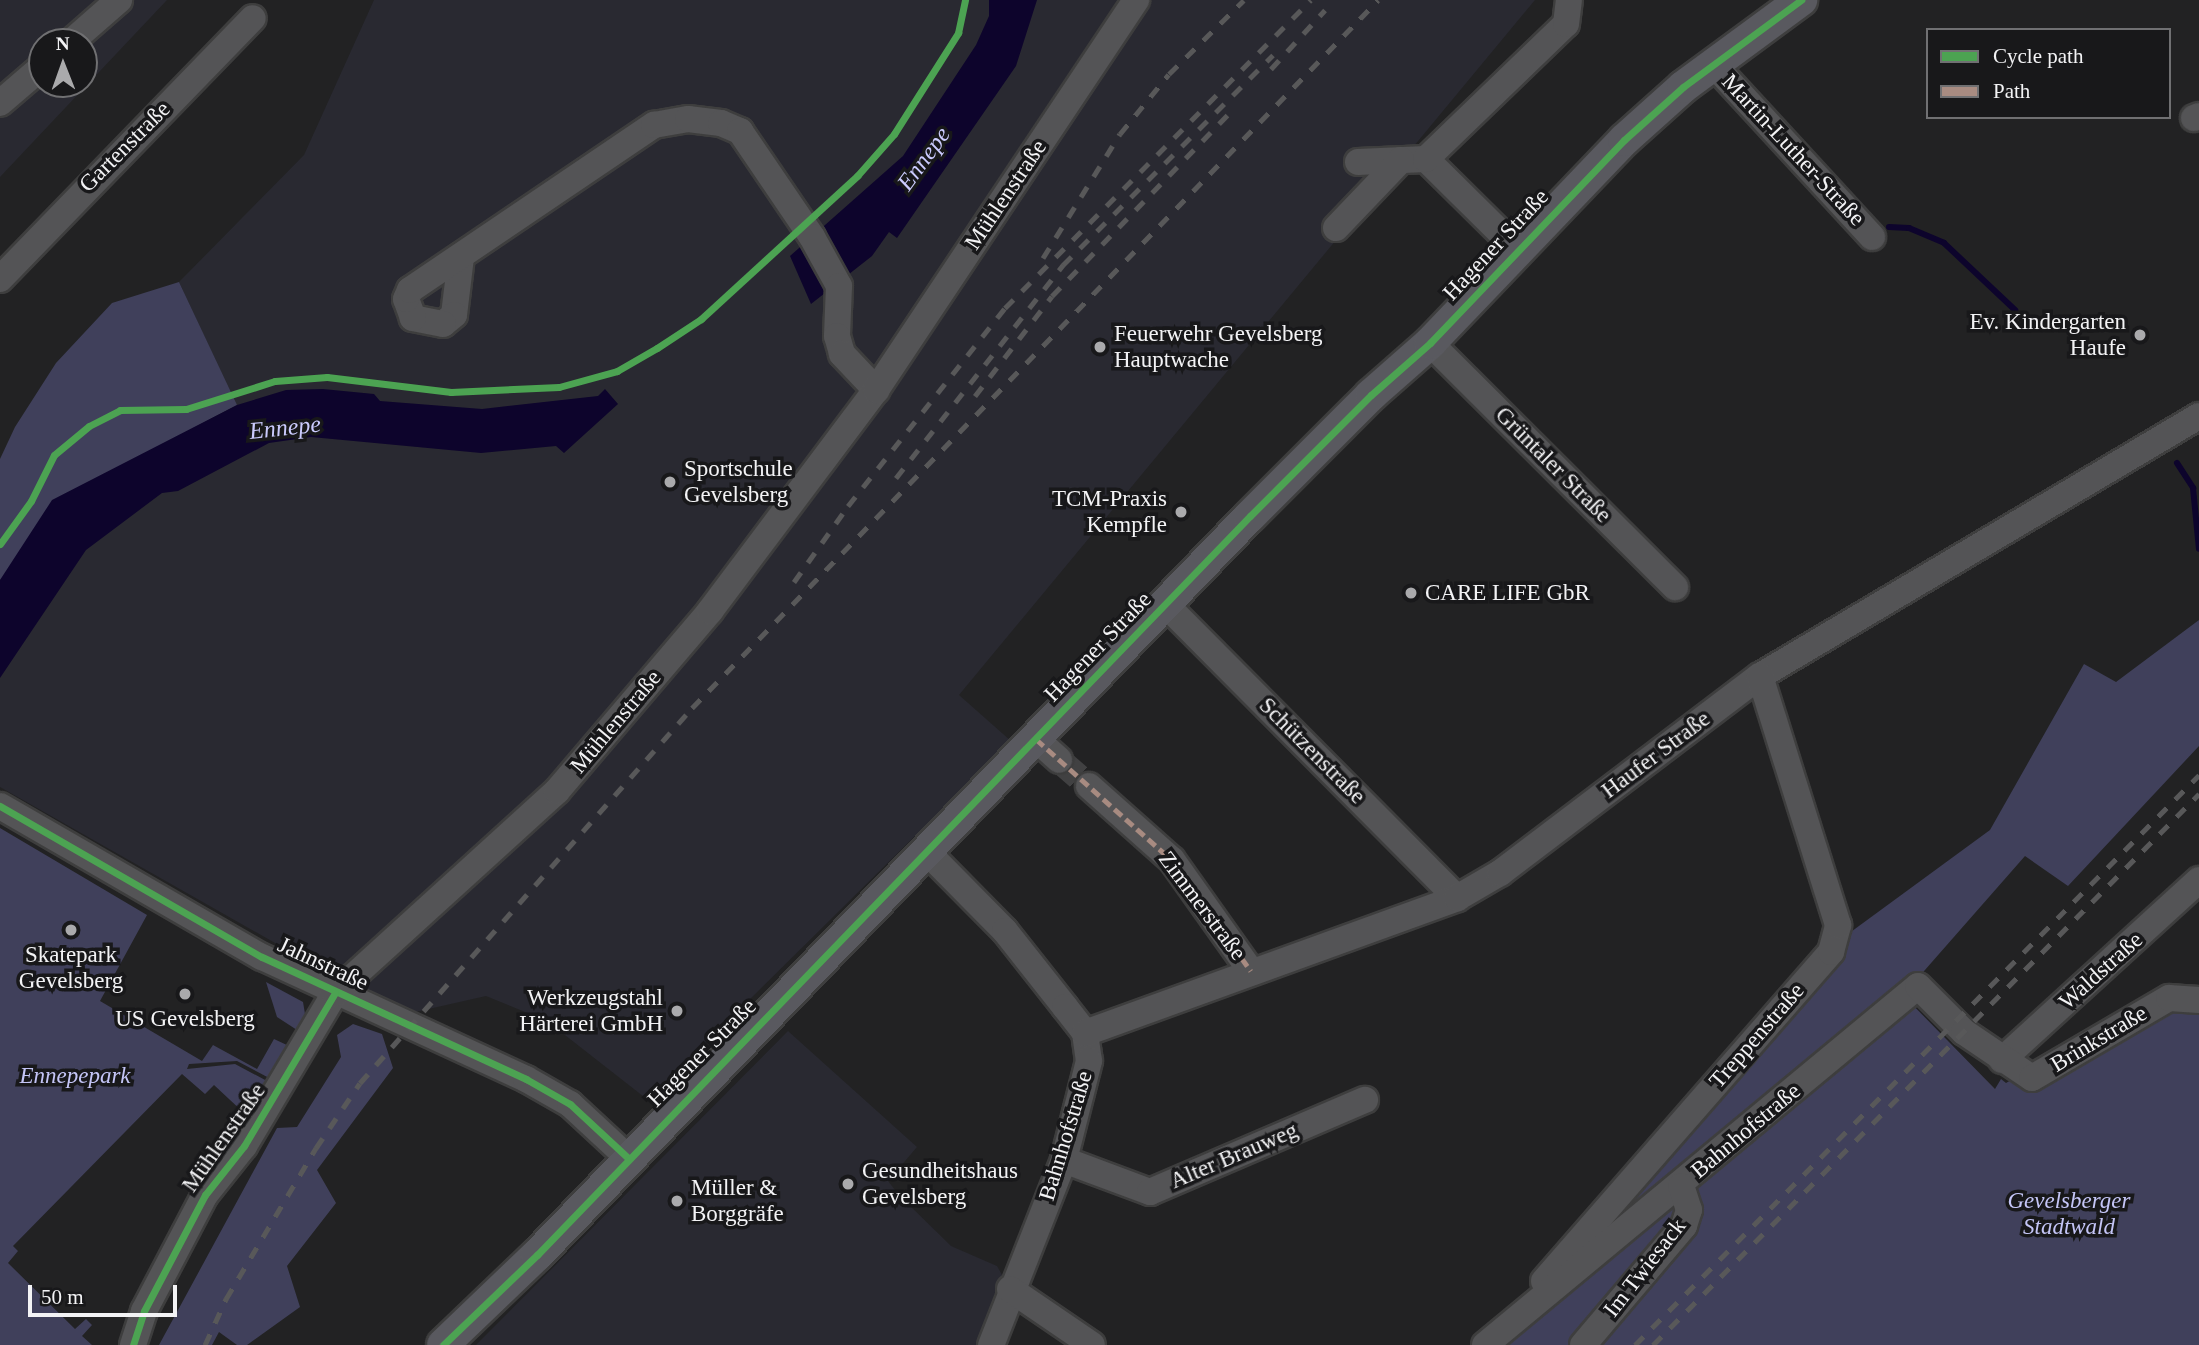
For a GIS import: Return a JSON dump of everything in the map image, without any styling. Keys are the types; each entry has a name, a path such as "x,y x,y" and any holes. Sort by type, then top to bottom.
{"main road":[{"name":"Hagener Straße","path":"443,1345 537,1255 627,1157 1371,395 1430,343 1624,140 1713,64 1801,0"}],"street":[{"path":"87,28 119,0"},
{"name":"Mühlenstraße","path":"133,1345 144,1311 210,1187 252,1134 335,993 557,790 710,611 876,390 1136,0"},
{"path":"1336,228 1566,24 1569,0"},
{"name":"Gartenstraße","path":"0,279 253,18"},
{"name":"Martin-Luther-Straße","path":"1713,64 1872,237"},
{"path":"0,103 28,79"},
{"path":"461,257 514,216 654,125 688,119 721,123 740,131 812,237 839,286 842,354 876,390"},
{"path":"1358,162 1413,160 1517,249"},
{"name":"Grüntaler Straße","path":"1430,343 1675,587"},
{"name":"Haufer Straße","path":"1085,1033 1457,898 1500,873 1760,676 2199,416"},
{"name":"Schützenstraße","path":"1166,605 1457,898"},
{"name":"Treppenstraße","path":"1490,1341 1831,952 1838,925 1760,676"},
{"path":"1036,739 1059,760"},
{"name":"Zimmerstraße","path":"1088,786 1172,860 1251,971"},
{"name":"Jahnstraße","path":"0,806 262,957 335,993 438,1034 526,1079 570,1104 627,1157"},
{"path":"926,851 1004,931 1085,1033"},
{"name":"Waldstraße","path":"2002,1060 2199,880"},
{"name":"Bahnhofstraße","path":"1490,1341 1681,1186 1918,986 1964,1032 2002,1060"},
{"name":"Brinkstraße","path":"2002,1060 2032,1078 2169,998 2199,1000"},
{"name":"Bahnhofstraße","path":"991,1345 1010,1289 1064,1160 1087,1085 1089,1060 1085,1033"},
{"name":"Alter Brauweg","path":"1064,1160 1150,1192 1364,1101"},
{"name":"Im Twiesack","path":"1583,1345 1684,1226 1689,1210 1681,1186"},
{"path":"1010,1289 1092,1345"}],"shaded area":[{"path":"0,0 167,0 98,73 98,28 28,28 28,98 75,98 0,177"},
{"path":"374,0 1535,0 959,695 1011,741 648,1100 547,1021 486,996 402,1015 0,787 0,580 236,405 179,282 304,155"},
{"path":"788,1031 917,1147 888,1181 899,1195 951,1246 997,1266 1010,1289 991,1345 476,1345"}],"green space":[{"path":"179,282 237,405 186,432 0,580 0,459 15,427 56,363 112,303"},
{"name":"Gevelsberger Stadtwald","path":"2199,620 2199,746 2068,886 2025,856 1903,995 1995,1089 2001,1079 2006,1083 2166,993 2199,1006 2199,1345 1485,1345 1833,945 1990,830 2084,664 2116,682"},
{"name":"Ennepepark","path":"0,828 147,915 100,1001 202,1061 213,1045 257,1069 274,1039 289,1046 271,1079 237,1061 189,1064 187,1069 235,1064 267,1081 230,1140 224,1135 244,1113 214,1085 205,1094 182,1074 13,1246 18,1251 8,1263 75,1329 86,1319 92,1325 82,1336 92,1345 0,1345"},
{"path":"266,982 303,1002 305,1014 297,1030 277,1017"},
{"path":"353,1024 382,1034 393,1068 317,1170 336,1203 287,1266 300,1307 247,1345 237,1345 219,1332 212,1345 159,1345 277,1128 297,1127 341,1057 337,1035"}],"water":[{"name":"Ennepe","path":"989,0 1037,0 1016,66 897,238 889,232 872,256 811,304 790,256 903,156 976,45 989,16"},
{"name":"Ennepe","path":"323,389 374,394 380,401 482,409 598,396 605,389 618,404 564,453 556,446 481,453 311,437 269,443 178,491 162,493 86,550 0,678 0,580 52,500 237,405 286,390"}],"waterway":[{"path":"1889,227 1909,228 1944,243 2015,310"},
{"path":"2177,463 2193,488 2199,549"}],"tunnel":[{"path":"1059,760 1089,786"}],"railway":[{"path":"1043,258 1120,134 1169,74 1244,0"},
{"path":"794,582 848,506 1005,308 1311,0"},
{"path":"205,1345 226,1299 316,1148 360,1083 692,708 1378,0"},
{"path":"1271,69 1325,10"},
{"path":"896,478 1063,265 1273,55"},
{"path":"975,396 1052,296 1230,112"},
{"path":"1635,1345 2199,775"},
{"path":"1653,1345 2199,794"}],"marked path":[{"path":"1036,739 1172,860 1251,971"}],"cycle path":[{"path":"0,544 31,501 54,455 89,426 120,410 186,409 275,381 327,377 451,392 559,387 617,371 701,319 857,176 894,134 958,33 965,0"},
{"path":"443,1345 537,1255 1250,516 1371,395 1430,343 1624,140 1683,87 1801,0"},
{"path":"0,806 262,957 526,1079 570,1104 627,1157"},
{"path":"133,1345 144,1311 205,1195 244,1146 335,993"}],"place":[{"name":"Ev. Kindergarten Haufe","path":"2140,335"},
{"name":"Feuerwehr Gevelsberg Hauptwache","path":"1100,347"},
{"name":"Sportschule Gevelsberg","path":"670,482"},
{"name":"TCM-Praxis Kempfle","path":"1181,512"},
{"name":"CARE LIFE GbR","path":"1411,593"},
{"name":"Skatepark Gevelsberg","path":"71,930"},
{"name":"US Gevelsberg","path":"185,994"},
{"name":"Werkzeugstahl Härterei GmbH","path":"677,1011"},
{"name":"Gesundheitshaus Gevelsberg","path":"848,1184"},
{"name":"Müller & Borggräfe","path":"677,1201"}]}
